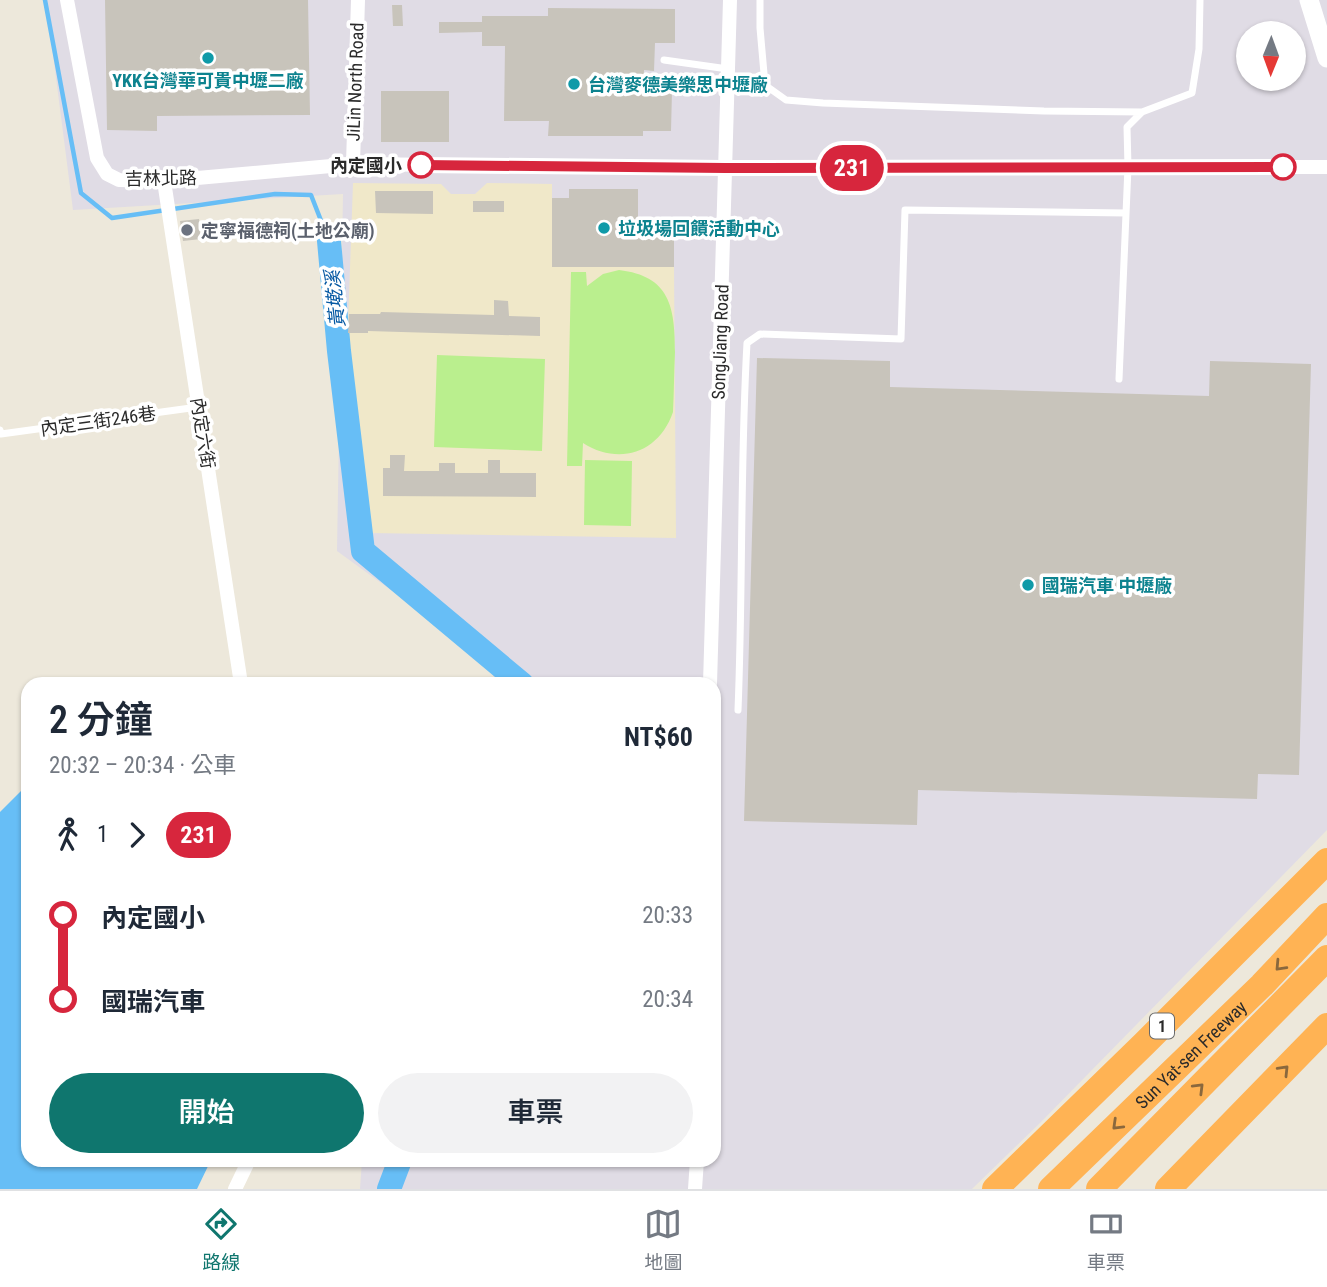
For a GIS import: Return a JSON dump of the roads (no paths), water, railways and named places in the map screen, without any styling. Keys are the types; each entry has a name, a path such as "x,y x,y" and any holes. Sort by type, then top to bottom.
{"highway":[{"name":"1","path":"995,1189 1327,861"},
{"name":"Sun Yat-sen Freeway","path":"1051,1189 1262,985 1327,916"},
{"name":"Sun Yat-sen Freeway","path":"1099,1189 1327,958"},
{"path":"1168,1189 1327,1026"}],"street":[{"name":"吉林北路","path":"67,0 97,158 107,173 119,180 164,181 353,164 725,168 1327,167"},
{"name":"JiLin North Road","path":"353,164 358,0"},
{"name":"SongJiang Road","path":"710,677 730,0"},
{"path":"1309,0 1327,58"},
{"name":"內定六街","path":"164,181 240,677"},
{"path":"1007,1189 1112,1091 1327,876"},
{"path":"234,1189 245,1167"},
{"path":"695,1189 697,1167"}],"lane":[{"path":"761,0 760,28 765,85 786,100 926,107 1142,112 1192,93 1199,49 1200,0"},
{"path":"664,60 728,69"},
{"path":"1119,379 1128,167 1127,127 1142,112"},
{"path":"738,710 742,427 747,343 760,334 901,339 905,209 1126,213"},
{"name":"內定三街246巷","path":"0,430 1,434 199,407"}],"water":[{"path":"21,791 21,1167 208,1167 197,1189 0,1189 0,812"}],"waterway":[{"name":"黃墘溪","path":"45,0 81,193 112,218 275,194 311,195 329,241"},
{"name":"黃墘溪","path":"329,241 363,551 514,677"},
{"name":"黃墘溪","path":"389,1189 397,1167"}],"place":[{"name":"YKK台灣華可貴中壢二廠","path":"208,58"},
{"name":"台灣麥德美樂思中壢廠","path":"574,84"},
{"name":"內定國小","path":"421,165"},
{"name":"垃圾場回饋活動中心","path":"604,228"},
{"name":"定寧福德祠(土地公廟)","path":"187,230"},
{"name":"國瑞汽車 中壢廠","path":"1028,585"}]}
